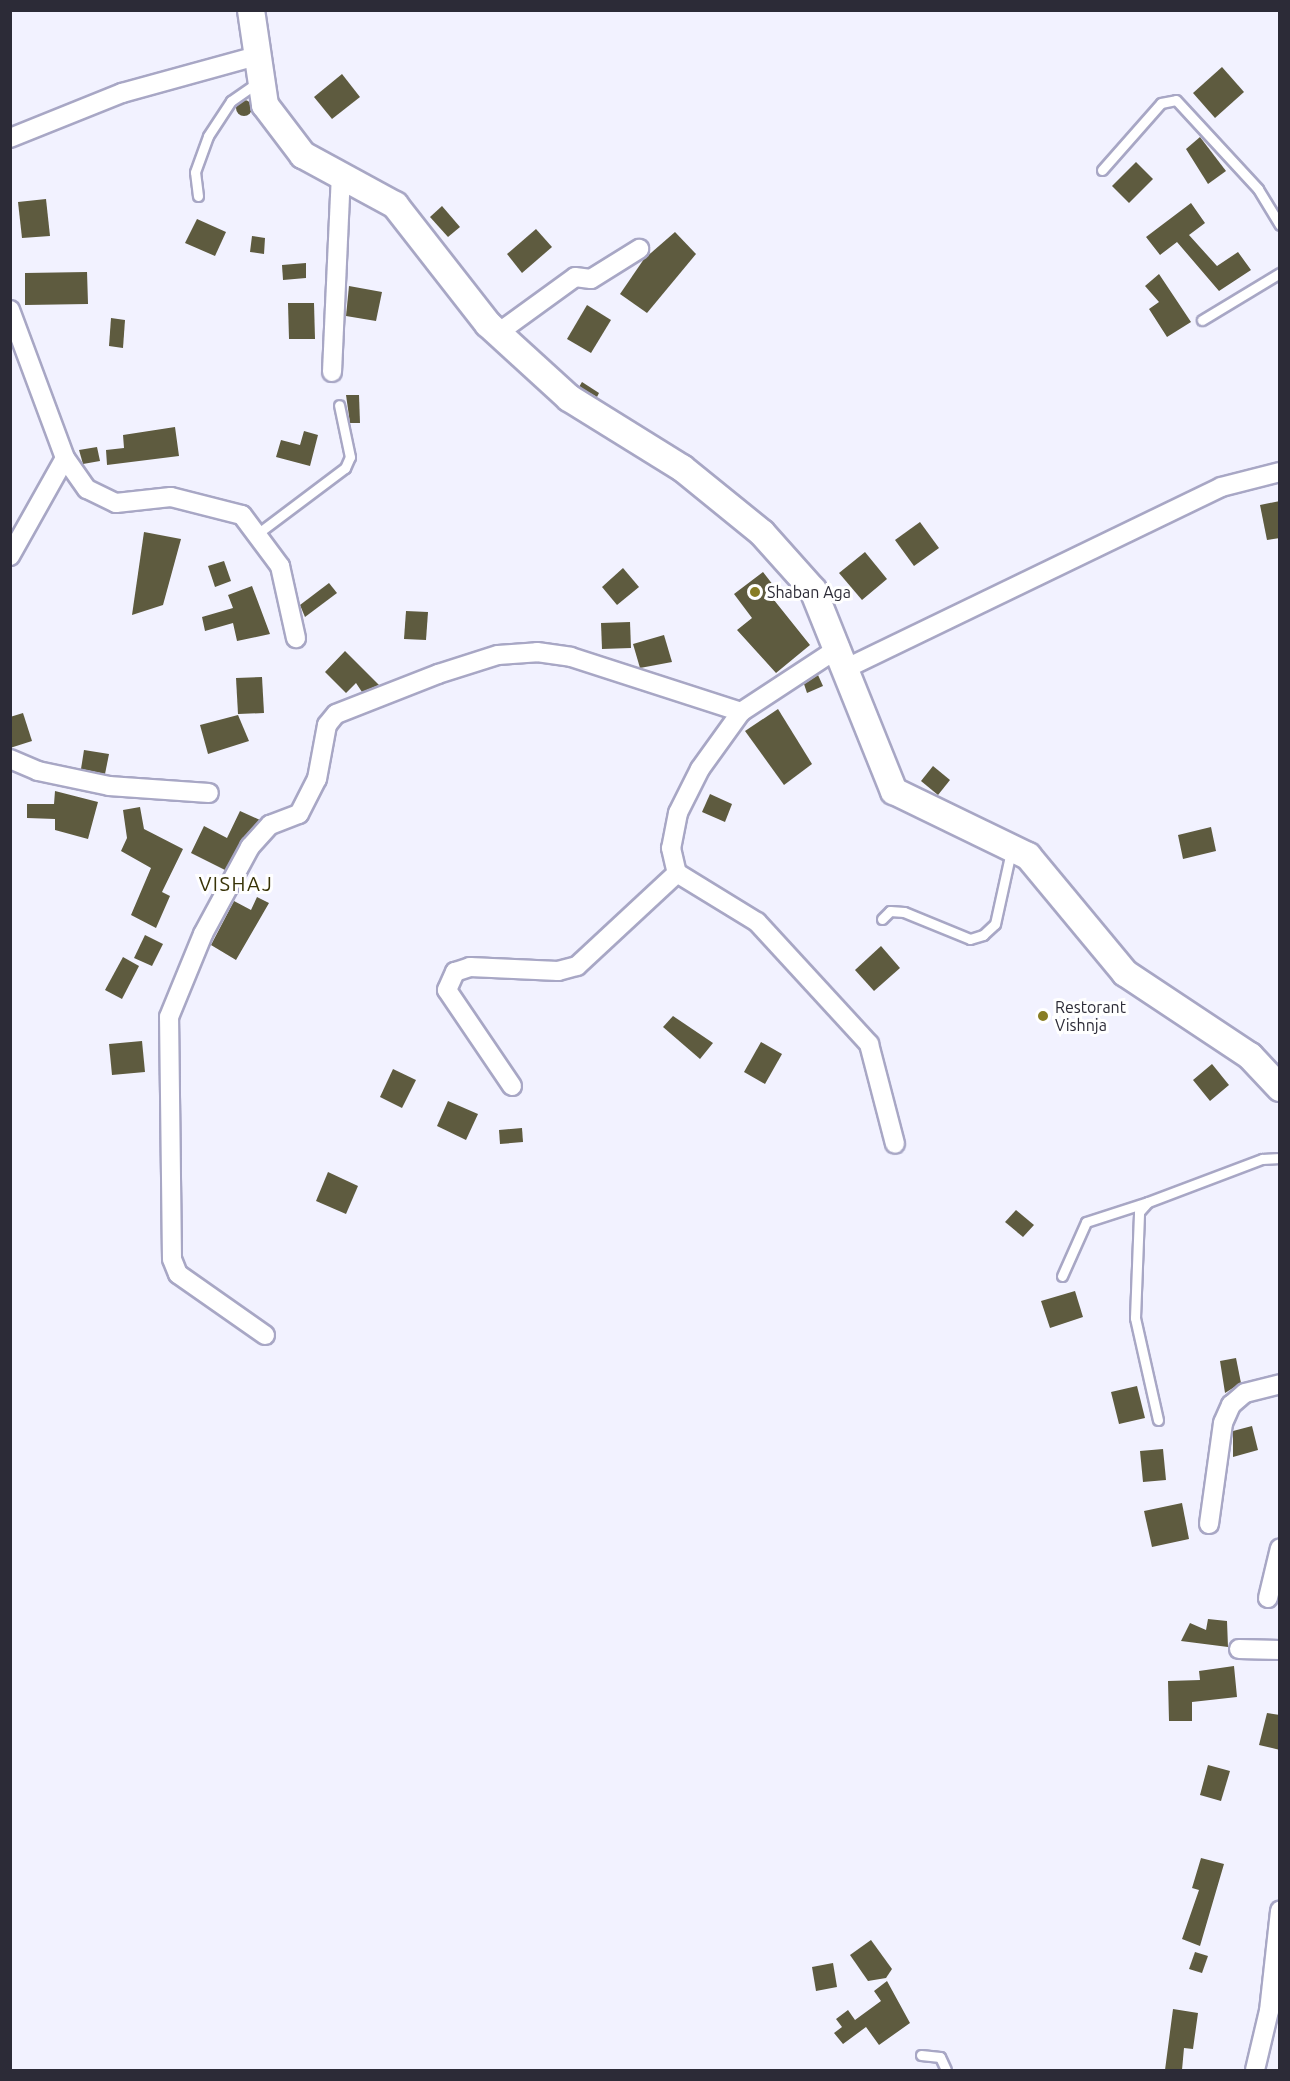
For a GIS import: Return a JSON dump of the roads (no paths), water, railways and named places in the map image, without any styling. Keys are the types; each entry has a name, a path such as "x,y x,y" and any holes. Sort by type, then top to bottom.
{"main road":[{"path":"251,10 258,82 270,112 303,154 395,205 498,333 569,398 682,468 762,533 813,590 844,657 894,791 915,806 1012,846 1050,877 1125,973 1250,1056 1280,1089"}],"street":[{"path":"10,138 123,93 256,56"},
{"path":"332,372 341,177"},
{"path":"498,333 575,277 591,279 639,249"},
{"path":"10,310 65,458 87,489 116,503 171,497 242,515 280,566 296,638"},
{"path":"10,556 65,458"},
{"path":"895,1144 869,1044 757,922 677,873 670,849 678,813 700,768 741,712 844,657 1221,487 1280,472"},
{"path":"265,1335 178,1274 172,1259 170,1017 203,934 250,847 270,825 299,814 317,779 327,725 336,714 438,674 498,656 537,652 571,657 741,712"},
{"path":"10,759 38,771 110,786 209,793"},
{"path":"512,1086 447,990 455,972 470,967 558,971 577,966 677,873"},
{"path":"1209,1524 1223,1423 1231,1406 1245,1393 1280,1384"},
{"path":"1268,1598 1280,1548"},
{"path":"1239,1649 1280,1650"},
{"path":"1255,2070 1269,2011 1280,1911"}],"lane":[{"path":"198,196 195,172 208,136 231,101 258,82"},
{"path":"1102,170 1161,103 1176,99 1258,189 1280,225"},
{"path":"1202,320 1280,273"},
{"path":"257,534 345,468 350,457 339,405"},
{"path":"882,920 890,911 904,912 970,939 983,935 995,924 1012,846"},
{"path":"1062,1276 1086,1222 1148,1202 1262,1159 1280,1158"},
{"path":"1148,1202 1139,1212 1134,1318 1158,1420"},
{"path":"921,2055 940,2057 946,2070"}],"place":[{"name":"Shaban Aga","path":"755,592"},
{"name":"Restorant Vishnja","path":"1043,1016"}],"district":[{"name":"VISHAJ","path":"236,883"}]}
